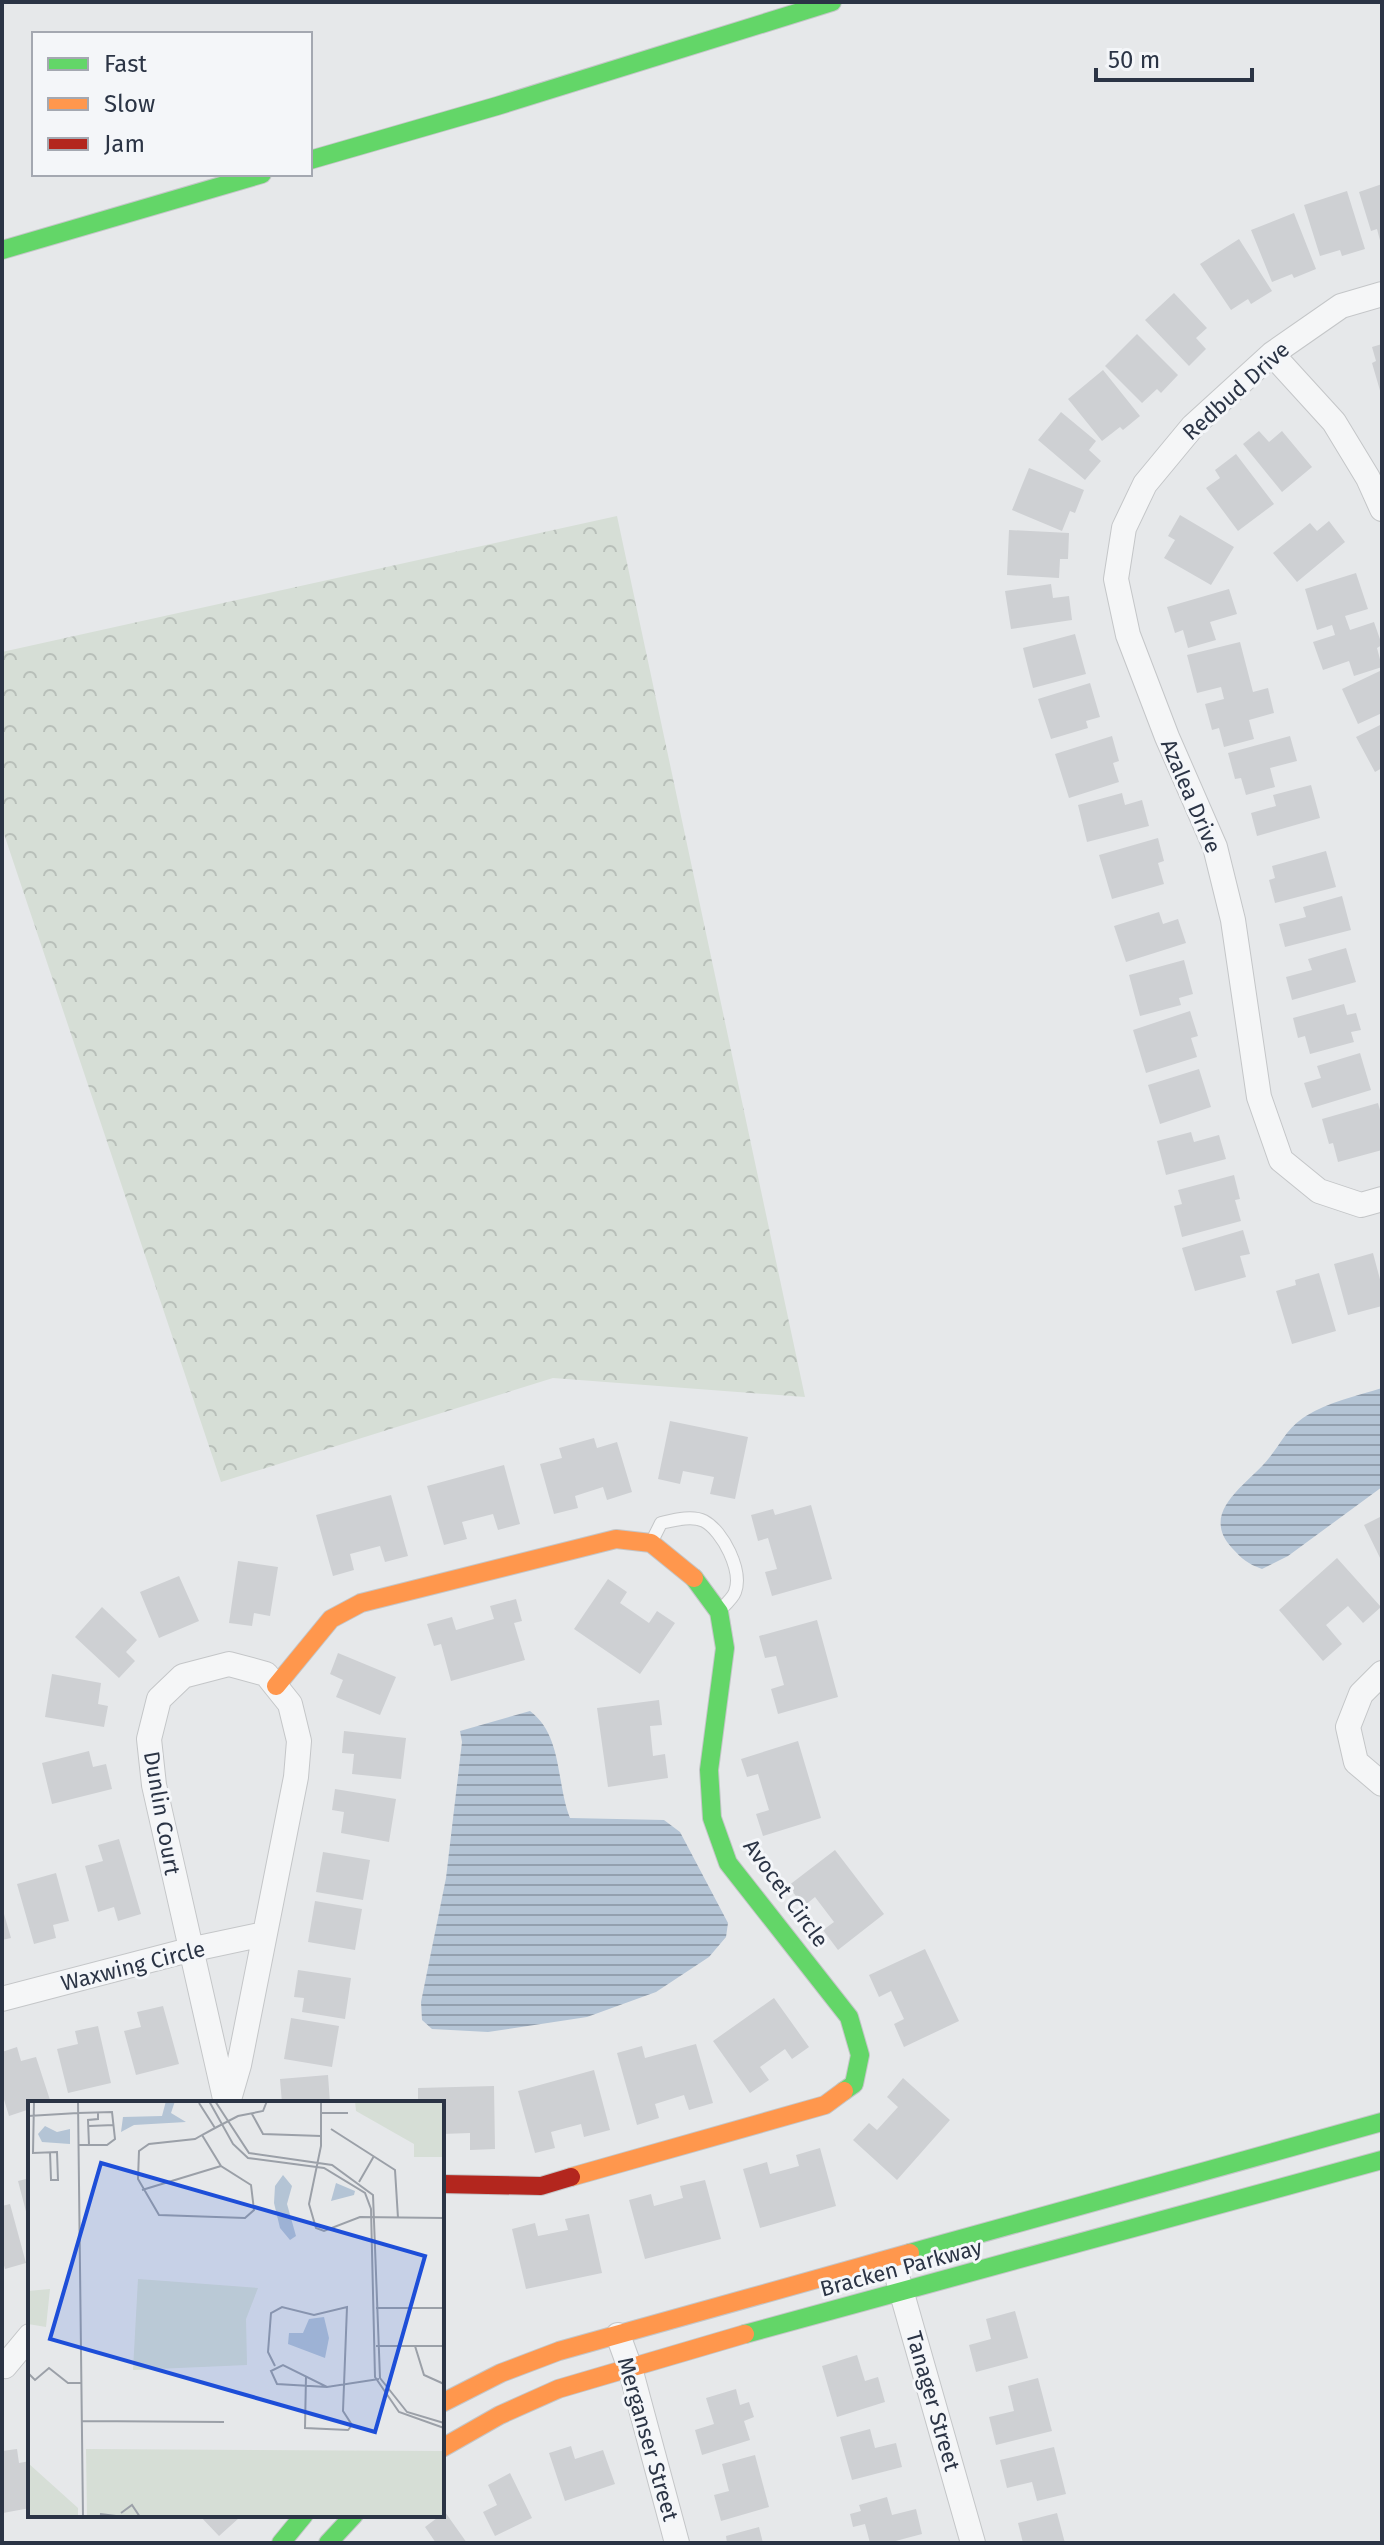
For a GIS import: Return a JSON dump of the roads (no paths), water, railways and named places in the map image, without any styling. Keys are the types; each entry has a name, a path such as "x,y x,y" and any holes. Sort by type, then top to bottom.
{"street":[{"path":"312,159 497,106 832,2"},
{"path":"2,250 255,176"},
{"name":"Redbud Drive","path":"1124,528 1145,484 1193,426 1272,354 1341,306 1382,294"},
{"path":"1272,354 1334,422 1368,478 1382,509"},
{"name":"Azalea Drive","path":"1124,528 1116,579 1128,635 1167,737 1215,847 1233,920 1259,1097 1281,1160 1319,1191 1361,1205 1382,1199"},
{"path":"276,1686 331,1619 361,1603 616,1539 651,1543"},
{"name":"Avocet Circle","path":"444,2184 541,2186 825,2105 854,2084 860,2055 849,2017 728,1863 712,1818 709,1770 725,1648 719,1612 693,1577 651,1543"},
{"name":"Dunlin Court","path":"227,2101 189,1950 154,1785 149,1739 159,1699 183,1676 229,1664 266,1674 290,1704 299,1741 296,1777 239,2065 228,2101"},
{"path":"1382,1673 1361,1694 1348,1727 1356,1762 1382,1784"},
{"name":"Waxwing Circle","path":"2,1999 189,1950 264,1934"},
{"name":"Bracken Parkway","path":"444,2447 500,2415 558,2389 903,2293 1079,2226 1382,2122"},
{"name":"Bracken Parkway","path":"444,2402 501,2373 559,2351 892,2258 1079,2226 1382,2160"},
{"name":"Tanager Street","path":"892,2258 973,2543"},
{"name":"Merganser Street","path":"618,2335 630,2368 677,2543"},
{"path":"2,2365 5,2366 28,2338"},
{"path":"281,2543 302,2517"},
{"path":"328,2543 352,2517"}],"lane":[{"path":"651,1543 661,1523 680,1518 704,1521 715,1532 726,1544 735,1568 735,1592 719,1612"}],"water":[{"path":"1382,1388 1382,1487 1288,1556 1262,1569 1242,1558 1223,1535 1223,1510 1230,1499 1299,1421 1333,1403"},
{"path":"530,1711 548,1733 570,1818 664,1820 680,1832 728,1923 726,1937 709,1957 656,1992 587,2017 488,2032 432,2029 422,2020 421,2002 446,1878 462,1742 460,1731"}]}
